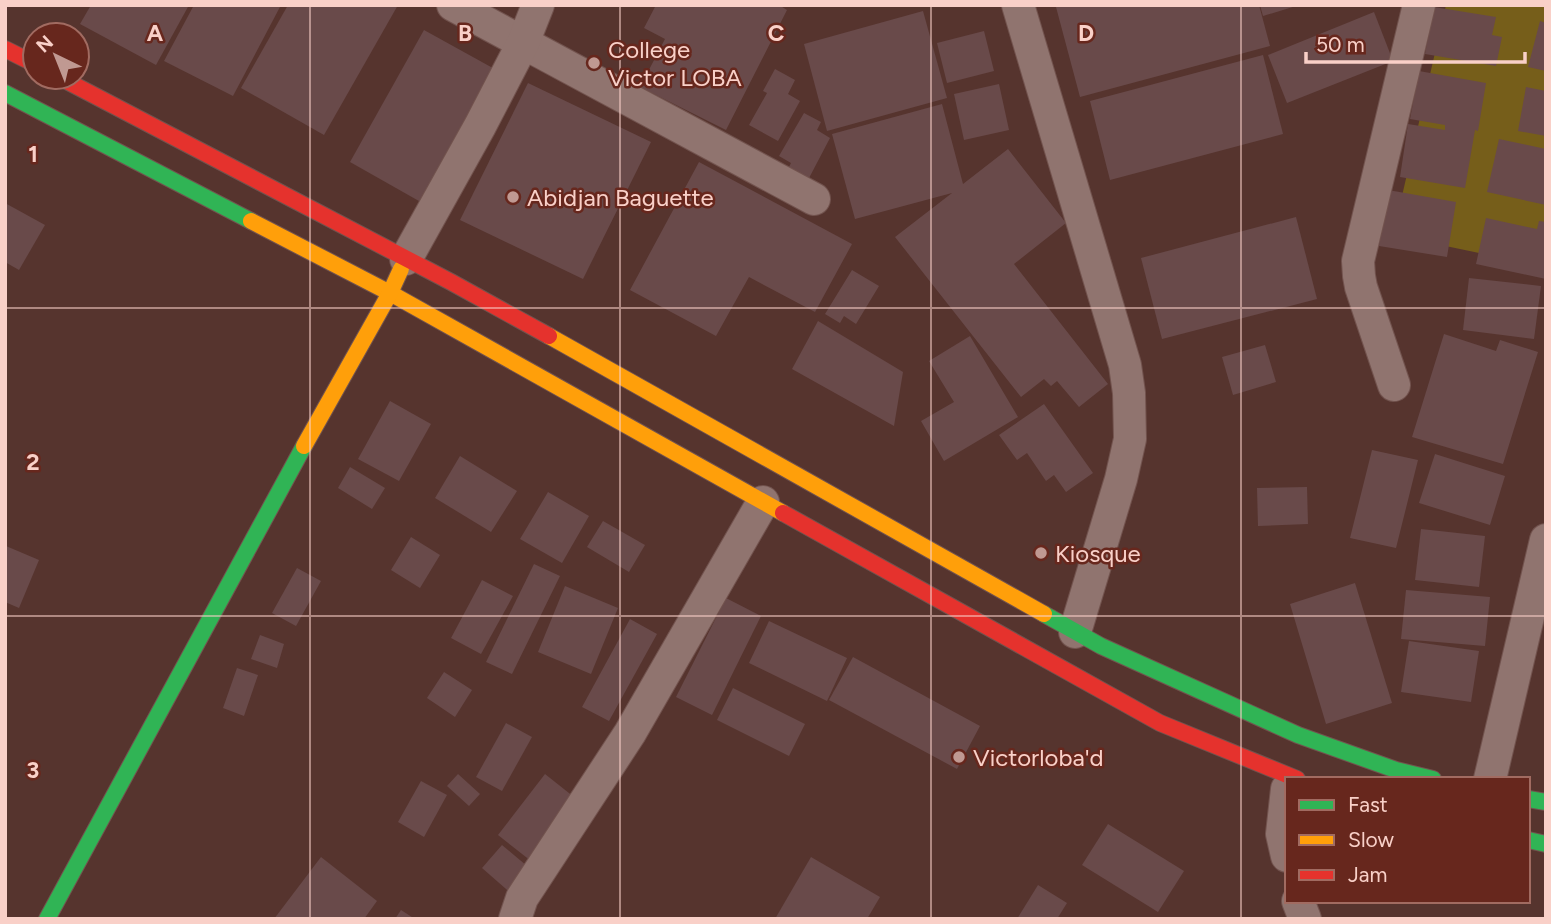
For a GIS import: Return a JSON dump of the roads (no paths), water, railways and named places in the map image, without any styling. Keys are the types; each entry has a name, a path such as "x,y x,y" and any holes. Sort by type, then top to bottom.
{"main road":[{"path":"5,49 21,57"},
{"path":"86,91 406,258 1075,632 1298,736 1396,770 1425,777"},
{"path":"5,93 390,293 1160,723 1285,779"},
{"path":"47,919 270,505 390,293 406,258"}],"street":[{"path":"453,5 814,199"},
{"path":"406,258 480,126 523,43 538,5"},
{"path":"1018,5 1125,365 1129,393 1130,439 1121,479 1075,632"},
{"path":"1394,385 1361,287 1358,261 1419,5"},
{"path":"515,919 522,898 630,733 763,502"},
{"path":"1490,777 1546,540"},
{"path":"1285,814 1282,834 1285,847"}],"place":[{"name":"College Victor LOBA","path":"594,63"},
{"name":"Abidjan Baguette","path":"513,197"},
{"name":"Kiosque","path":"1041,553"},
{"name":"Victorloba'd","path":"959,757"}]}
